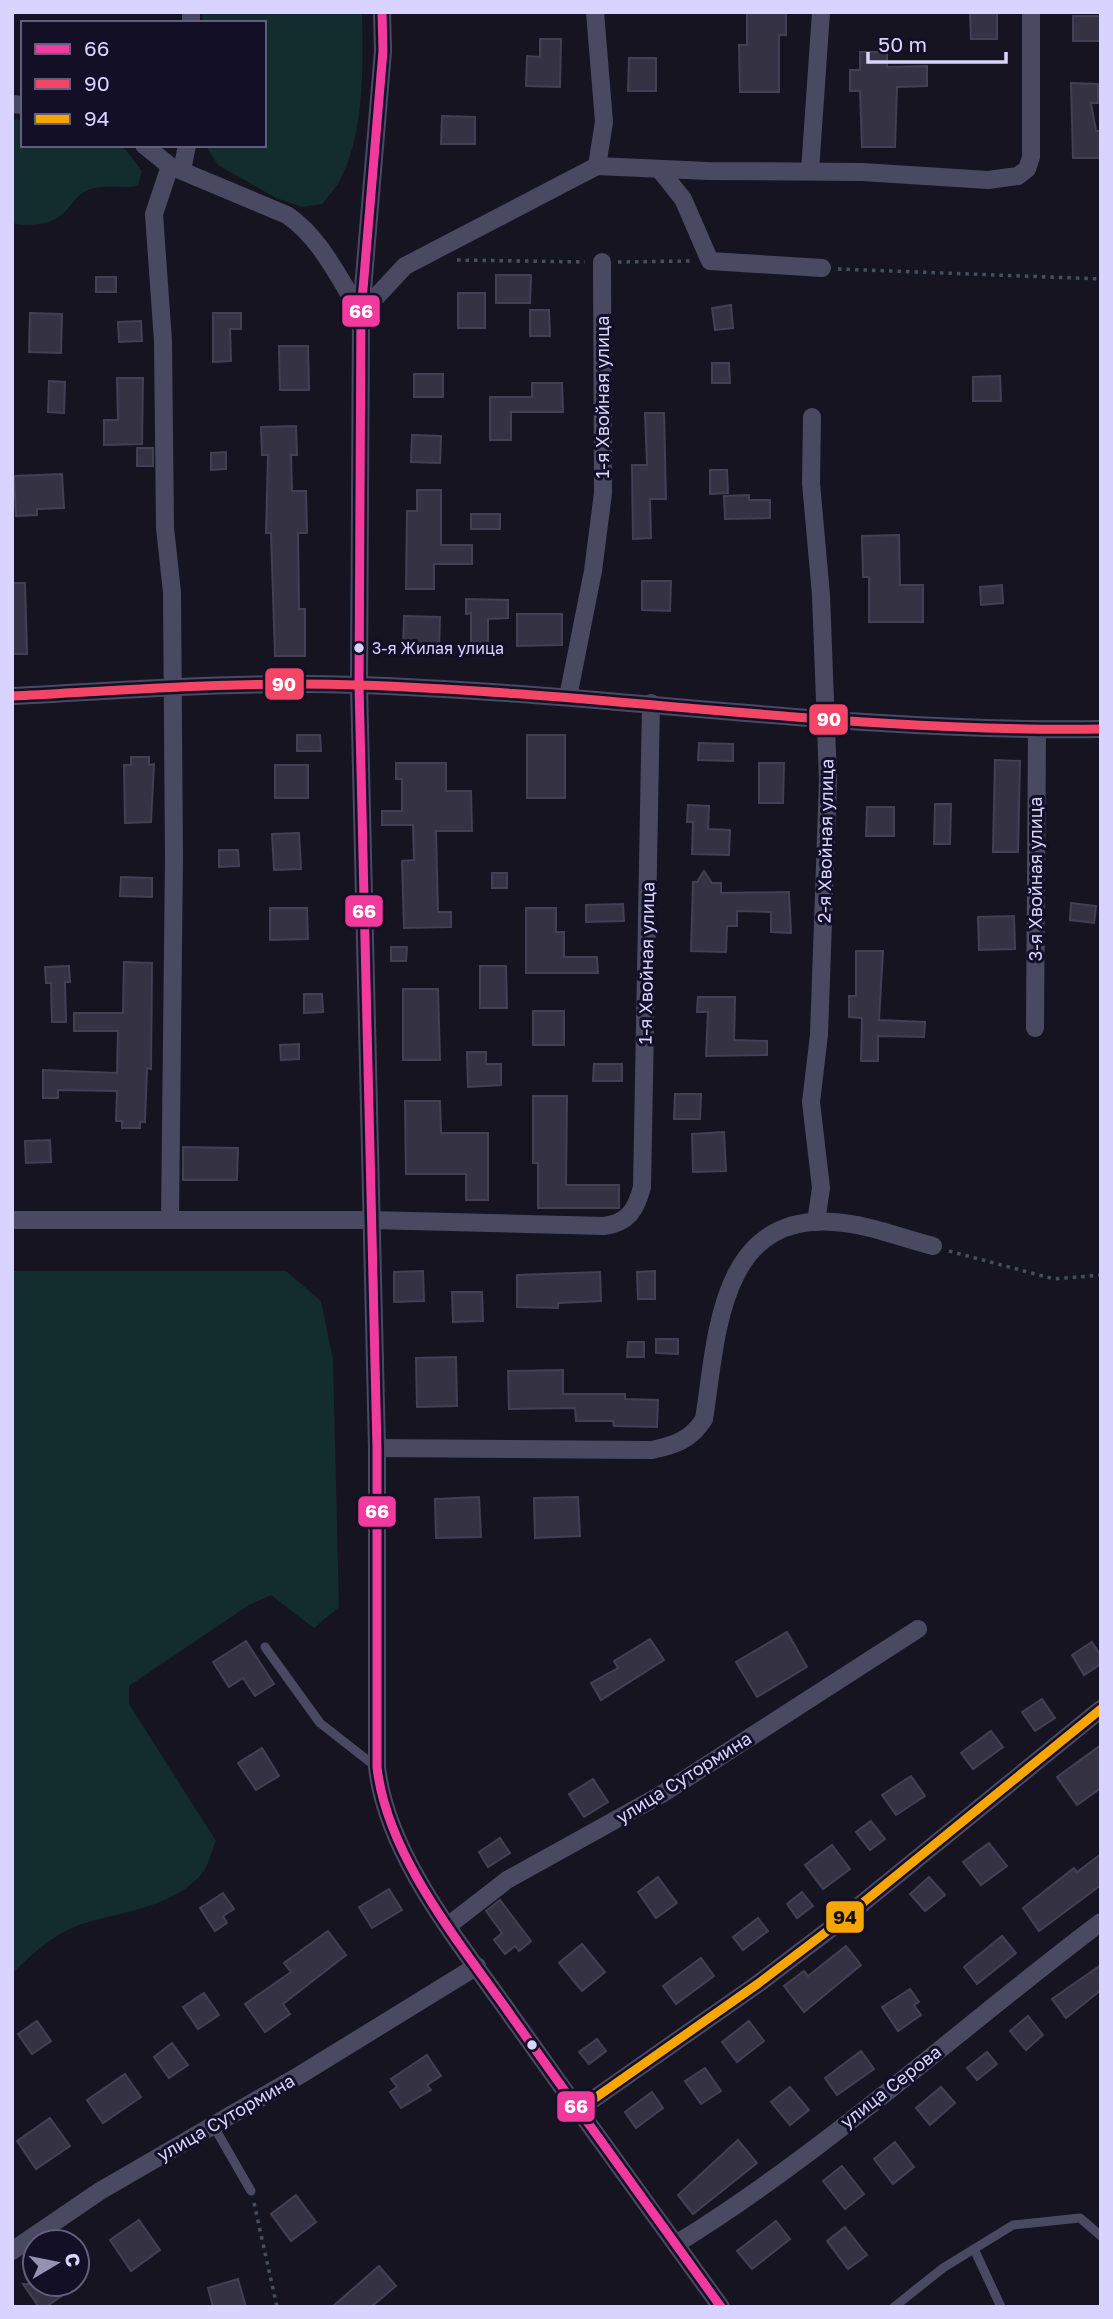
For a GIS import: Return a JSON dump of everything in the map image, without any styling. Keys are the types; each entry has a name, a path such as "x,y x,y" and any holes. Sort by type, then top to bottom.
{"street":[{"path":"382,12 383,51 361,313 359,685 377,1448 377,1767 387,1818 400,1850 578,2110 721,2307"},
{"path":"595,12 604,122 597,166"},
{"path":"810,171 821,12"},
{"path":"361,313 399,272 597,166 810,171 988,180 1018,176 1027,169 1031,157 1031,12"},
{"path":"147,147 176,169 287,215 301,225 316,242 361,313"},
{"path":"170,1219 174,858 172,686 163,341 154,236 156,201 186,147"},
{"path":"659,169 683,199 710,261 822,268"},
{"name":"1-я Хвойная улица","path":"569,698 593,570 603,493 602,262"},
{"name":"2-я Хвойная улица","path":"812,417 811,483 821,595 827,717 825,891 819,1035 811,1102 821,1188 816,1222"},
{"path":"12,696 172,686 359,685 651,703 931,727 1101,729"},
{"name":"1-я Хвойная улица","path":"371,1220 604,1226 618,1224 627,1219 638,1203 642,1186 651,703"},
{"name":"3-я Хвойная улица","path":"1035,1028 1037,730"},
{"path":"12,1220 371,1220"},
{"path":"377,1448 652,1450 686,1440 696,1433 704,1419 724,1298 735,1271 767,1238 816,1222 852,1225 933,1247"},
{"name":"улица Сутормина","path":"449,1925 507,1880 662,1794 918,1629"},
{"path":"578,2110 808,1945 1101,1709"},
{"name":"улица Серова","path":"676,2244 742,2203 801,2159 1101,1922"},
{"name":"улица Сутормина","path":"12,2250 100,2191 477,1966"}],"lane":[{"path":"265,1647 320,1723 377,1767"},
{"path":"213,2125 251,2191"},
{"path":"894,2307 943,2268 1013,2225 1080,2218 1101,2236"},
{"path":"974,2249 1001,2307"}],"path":[{"path":"423,260 710,261"},
{"path":"822,268 1101,279"},
{"path":"933,1247 1054,1279 1101,1275"},
{"path":"251,2191 277,2307"}],"green space":[{"path":"203,12 362,12 361,96 355,139 341,178 322,204 302,207 276,198 218,165 206,147 266,147 266,21 202,21"},
{"path":"12,119 21,120 21,147 120,147 142,171 138,186 90,189 55,219 37,224 12,223"},
{"path":"12,1271 286,1271 321,1301 333,1360 339,1607 314,1628 271,1595 249,1605 129,1686 129,1704 216,1841 207,1864 193,1883 179,1893 147,1907 82,1924 53,1938 12,1975"}],"building":[{"path":"747,12 786,12 786,35 779,35 779,92 740,92 739,45 747,45"},
{"path":"970,12 997,12 997,39 971,39"},
{"path":"1073,16 1101,16 1101,41 1073,41"},
{"path":"540,39 561,39 560,87 526,86 527,56 540,57"},
{"path":"860,52 887,52 887,67 927,66 927,86 897,87 895,147 862,147 860,91 850,91 850,70 860,70"},
{"path":"629,58 656,58 656,91 628,91"},
{"path":"1071,83 1098,84 1098,103 1091,103 1096,131 1101,131 1101,158 1073,158"},
{"path":"442,116 475,117 475,144 441,144"},
{"path":"496,275 531,275 530,303 496,303"},
{"path":"96,277 116,277 116,292 96,292"},
{"path":"458,293 485,293 485,328 458,328"},
{"path":"731,305 733,328 715,330 712,308"},
{"path":"530,310 549,310 550,336 530,336"},
{"path":"30,313 62,314 61,353 29,352"},
{"path":"213,313 241,313 241,329 230,329 231,361 213,362"},
{"path":"141,321 142,341 119,342 118,322"},
{"path":"279,346 308,346 309,390 280,390"},
{"path":"712,363 729,363 730,383 712,383"},
{"path":"414,374 443,374 443,397 414,397"},
{"path":"1000,376 1001,401 973,401 973,377"},
{"path":"117,378 143,378 142,444 104,445 104,420 118,420"},
{"path":"49,381 65,382 64,413 48,412"},
{"path":"532,383 562,383 563,412 511,412 511,440 490,440 490,397 532,397"},
{"path":"645,413 664,413 666,499 650,499 651,538 633,539 632,465 647,465"},
{"path":"296,426 297,455 291,455 292,491 306,491 307,533 298,533 299,609 305,609 305,656 275,656 271,533 266,533 268,455 262,455 261,427"},
{"path":"412,435 441,436 440,463 411,462"},
{"path":"137,448 153,448 153,466 137,466"},
{"path":"226,452 226,469 211,470 211,453"},
{"path":"710,470 727,470 728,493 710,494"},
{"path":"62,474 64,508 37,509 37,515 16,516 14,476"},
{"path":"417,490 441,490 441,545 472,545 472,564 434,564 434,589 406,589 407,511 417,511"},
{"path":"749,495 749,500 770,500 770,518 725,519 724,496"},
{"path":"471,514 500,514 500,529 471,529"},
{"path":"899,535 900,585 923,585 923,622 869,622 869,577 863,577 862,536"},
{"path":"642,581 671,581 670,611 642,610"},
{"path":"12,583 25,583 27,654 12,654"},
{"path":"1002,585 1003,603 981,605 980,587"},
{"path":"466,599 508,600 508,618 488,619 488,655 471,655 471,613 466,614"},
{"path":"517,614 562,614 562,645 517,646"},
{"path":"404,616 440,617 439,652 403,651"},
{"path":"297,735 320,735 321,751 297,751"},
{"path":"527,735 565,735 565,798 527,798"},
{"path":"699,743 733,744 733,761 698,760"},
{"path":"131,757 149,757 149,765 154,764 151,822 125,823 124,765 131,765"},
{"path":"995,760 1020,761 1018,852 993,852"},
{"path":"396,763 446,763 446,791 471,791 472,831 436,831 438,912 451,912 451,927 404,928 402,861 414,860 413,825 382,825 382,811 402,811 402,779 396,779"},
{"path":"759,763 784,763 783,803 759,803"},
{"path":"275,765 308,765 308,798 275,798"},
{"path":"935,804 951,804 950,844 934,844"},
{"path":"688,805 709,806 708,829 730,830 729,855 692,854 693,822 687,822"},
{"path":"867,807 894,807 894,836 866,836"},
{"path":"299,833 301,869 274,870 272,834"},
{"path":"219,850 238,850 239,866 219,867"},
{"path":"704,871 712,883 721,883 721,893 789,892 791,933 771,932 771,912 737,911 737,926 727,926 726,952 691,951 693,882 697,882"},
{"path":"492,873 507,873 507,888 492,888"},
{"path":"121,877 152,878 152,897 120,896"},
{"path":"1071,903 1096,906 1094,923 1070,920"},
{"path":"623,904 624,921 586,922 586,905"},
{"path":"270,908 307,908 308,939 270,940"},
{"path":"526,908 556,908 556,932 564,932 564,957 597,957 598,973 526,973"},
{"path":"1014,916 1015,949 979,950 978,917"},
{"path":"391,947 407,947 406,961 391,961"},
{"path":"856,951 883,951 879,1020 925,1022 924,1037 878,1036 878,1061 861,1061 862,1018 849,1017 849,996 856,996"},
{"path":"124,962 152,963 151,1069 147,1068 145,1122 140,1122 140,1128 122,1128 122,1121 116,1121 117,1091 58,1090 58,1098 43,1098 43,1070 117,1073 118,1031 74,1031 74,1013 123,1013"},
{"path":"69,966 70,982 65,982 66,1022 52,1022 51,983 46,983 45,967"},
{"path":"480,966 506,966 507,1008 480,1008"},
{"path":"403,989 438,989 440,1060 403,1060"},
{"path":"304,994 322,994 323,1012 304,1013"},
{"path":"698,997 735,997 734,1040 767,1041 767,1055 706,1056 708,1012 697,1012"},
{"path":"533,1011 564,1011 564,1045 533,1045"},
{"path":"299,1044 299,1059 281,1060 280,1045"},
{"path":"467,1052 486,1052 486,1064 501,1064 501,1085 468,1087"},
{"path":"594,1064 622,1064 622,1081 593,1081"},
{"path":"675,1094 701,1094 700,1119 674,1119"},
{"path":"533,1096 567,1096 566,1185 619,1185 619,1208 538,1208 538,1163 533,1163"},
{"path":"405,1101 440,1101 441,1133 488,1133 488,1200 466,1200 466,1174 406,1174"},
{"path":"724,1132 726,1171 693,1172 692,1134"},
{"path":"50,1140 51,1162 26,1163 25,1141"},
{"path":"183,1147 238,1148 237,1180 183,1180"},
{"path":"423,1271 424,1301 394,1302 394,1272"},
{"path":"655,1271 655,1299 638,1299 637,1272"},
{"path":"600,1272 601,1301 558,1303 558,1308 517,1307 517,1275"},
{"path":"452,1292 482,1292 483,1321 453,1322"},
{"path":"656,1339 678,1339 678,1354 656,1353"},
{"path":"628,1342 644,1342 644,1357 627,1357"},
{"path":"456,1357 457,1406 417,1407 416,1358"},
{"path":"563,1370 563,1394 625,1394 625,1399 658,1400 657,1427 614,1426 613,1421 576,1421 575,1408 509,1409 508,1371"},
{"path":"479,1497 481,1537 436,1538 435,1499"},
{"path":"578,1497 580,1536 535,1538 534,1498"},
{"path":"787,1632 807,1667 757,1697 736,1662"},
{"path":"650,1639 664,1660 601,1700 591,1683 618,1668 614,1661"},
{"path":"246,1641 274,1684 255,1696 243,1678 229,1687 213,1662"},
{"path":"1092,1642 1101,1656 1101,1664 1084,1675 1072,1655"},
{"path":"1042,1699 1055,1718 1035,1731 1022,1712"},
{"path":"991,1731 1003,1747 973,1769 961,1753"},
{"path":"1101,1745 1101,1788 1077,1805 1057,1777"},
{"path":"262,1748 279,1776 256,1790 238,1763"},
{"path":"911,1776 925,1796 896,1815 882,1795"},
{"path":"593,1779 608,1802 584,1817 569,1794"},
{"path":"871,1821 885,1839 870,1850 856,1832"},
{"path":"500,1838 510,1853 488,1867 479,1852"},
{"path":"989,1843 1007,1866 981,1885 963,1862"},
{"path":"832,1845 850,1869 823,1889 805,1865"},
{"path":"1101,1854 1101,1885 1039,1931 1023,1908 1074,1868 1077,1872"},
{"path":"658,1877 677,1903 656,1918 638,1892"},
{"path":"929,1877 945,1895 925,1911 910,1894"},
{"path":"389,1889 402,1910 372,1928 359,1907"},
{"path":"802,1892 813,1906 797,1918 787,1904"},
{"path":"223,1893 234,1909 223,1916 227,1923 215,1931 200,1908"},
{"path":"500,1900 531,1941 519,1951 515,1946 505,1954 494,1940 502,1933 486,1911"},
{"path":"758,1918 768,1931 743,1950 733,1937"},
{"path":"328,1931 346,1955 283,2004 290,2014 265,2032 245,2004 291,1972 284,1963"},
{"path":"1002,1936 1016,1953 977,1984 964,1967"},
{"path":"582,1944 605,1972 582,1991 559,1963"},
{"path":"846,1946 861,1965 804,2012 784,1986 804,1971 808,1976"},
{"path":"701,1958 714,1976 676,2004 663,1986"},
{"path":"1101,1965 1101,1990 1066,2018 1052,1999"},
{"path":"910,1989 919,2002 914,2005 921,2015 898,2031 882,2007"},
{"path":"204,1993 219,2015 198,2029 183,2007"},
{"path":"1028,2016 1043,2035 1026,2050 1010,2031"},
{"path":"37,2021 51,2041 32,2054 18,2034"},
{"path":"749,2021 764,2041 737,2062 722,2042"},
{"path":"597,2039 606,2051 589,2064 579,2052"},
{"path":"172,2043 188,2065 169,2078 154,2057"},
{"path":"861,2051 874,2069 837,2095 825,2078"},
{"path":"987,2052 997,2064 977,2080 967,2068"},
{"path":"427,2055 441,2076 427,2085 431,2090 401,2108 390,2092 397,2087 391,2079"},
{"path":"705,2068 721,2091 701,2104 685,2081"},
{"path":"125,2074 141,2097 103,2123 87,2100"},
{"path":"790,2087 809,2110 790,2125 771,2102"},
{"path":"941,2087 955,2103 930,2125 916,2108"},
{"path":"652,2092 663,2108 636,2128 625,2112"},
{"path":"50,2118 70,2146 36,2169 17,2141"},
{"path":"738,2140 757,2163 693,2214 678,2195"},
{"path":"895,2142 914,2167 893,2184 874,2159"},
{"path":"842,2166 864,2194 845,2209 823,2181"},
{"path":"296,2195 316,2222 291,2241 271,2214"},
{"path":"139,2220 160,2250 131,2271 110,2240"},
{"path":"776,2221 790,2239 752,2269 737,2251"},
{"path":"845,2227 867,2255 848,2269 827,2241"},
{"path":"379,2266 396,2286 371,2307 332,2307"},
{"path":"238,2279 246,2307 213,2307 208,2288"},
{"path":"33,2298 59,2298 46,2307 39,2307"}],"transit line":[{"name":"66","path":"382,12 383,51 361,313 359,685 377,1448 377,1767 395,1834 429,1898 721,2307"},
{"name":"90","path":"12,696 228,685 357,685 450,689 915,725 1101,729"},
{"name":"94","path":"578,2110 759,1983 838,1923 1101,1709"}],"place":[{"name":"3-я Жилая улица","path":"359,648"}]}
